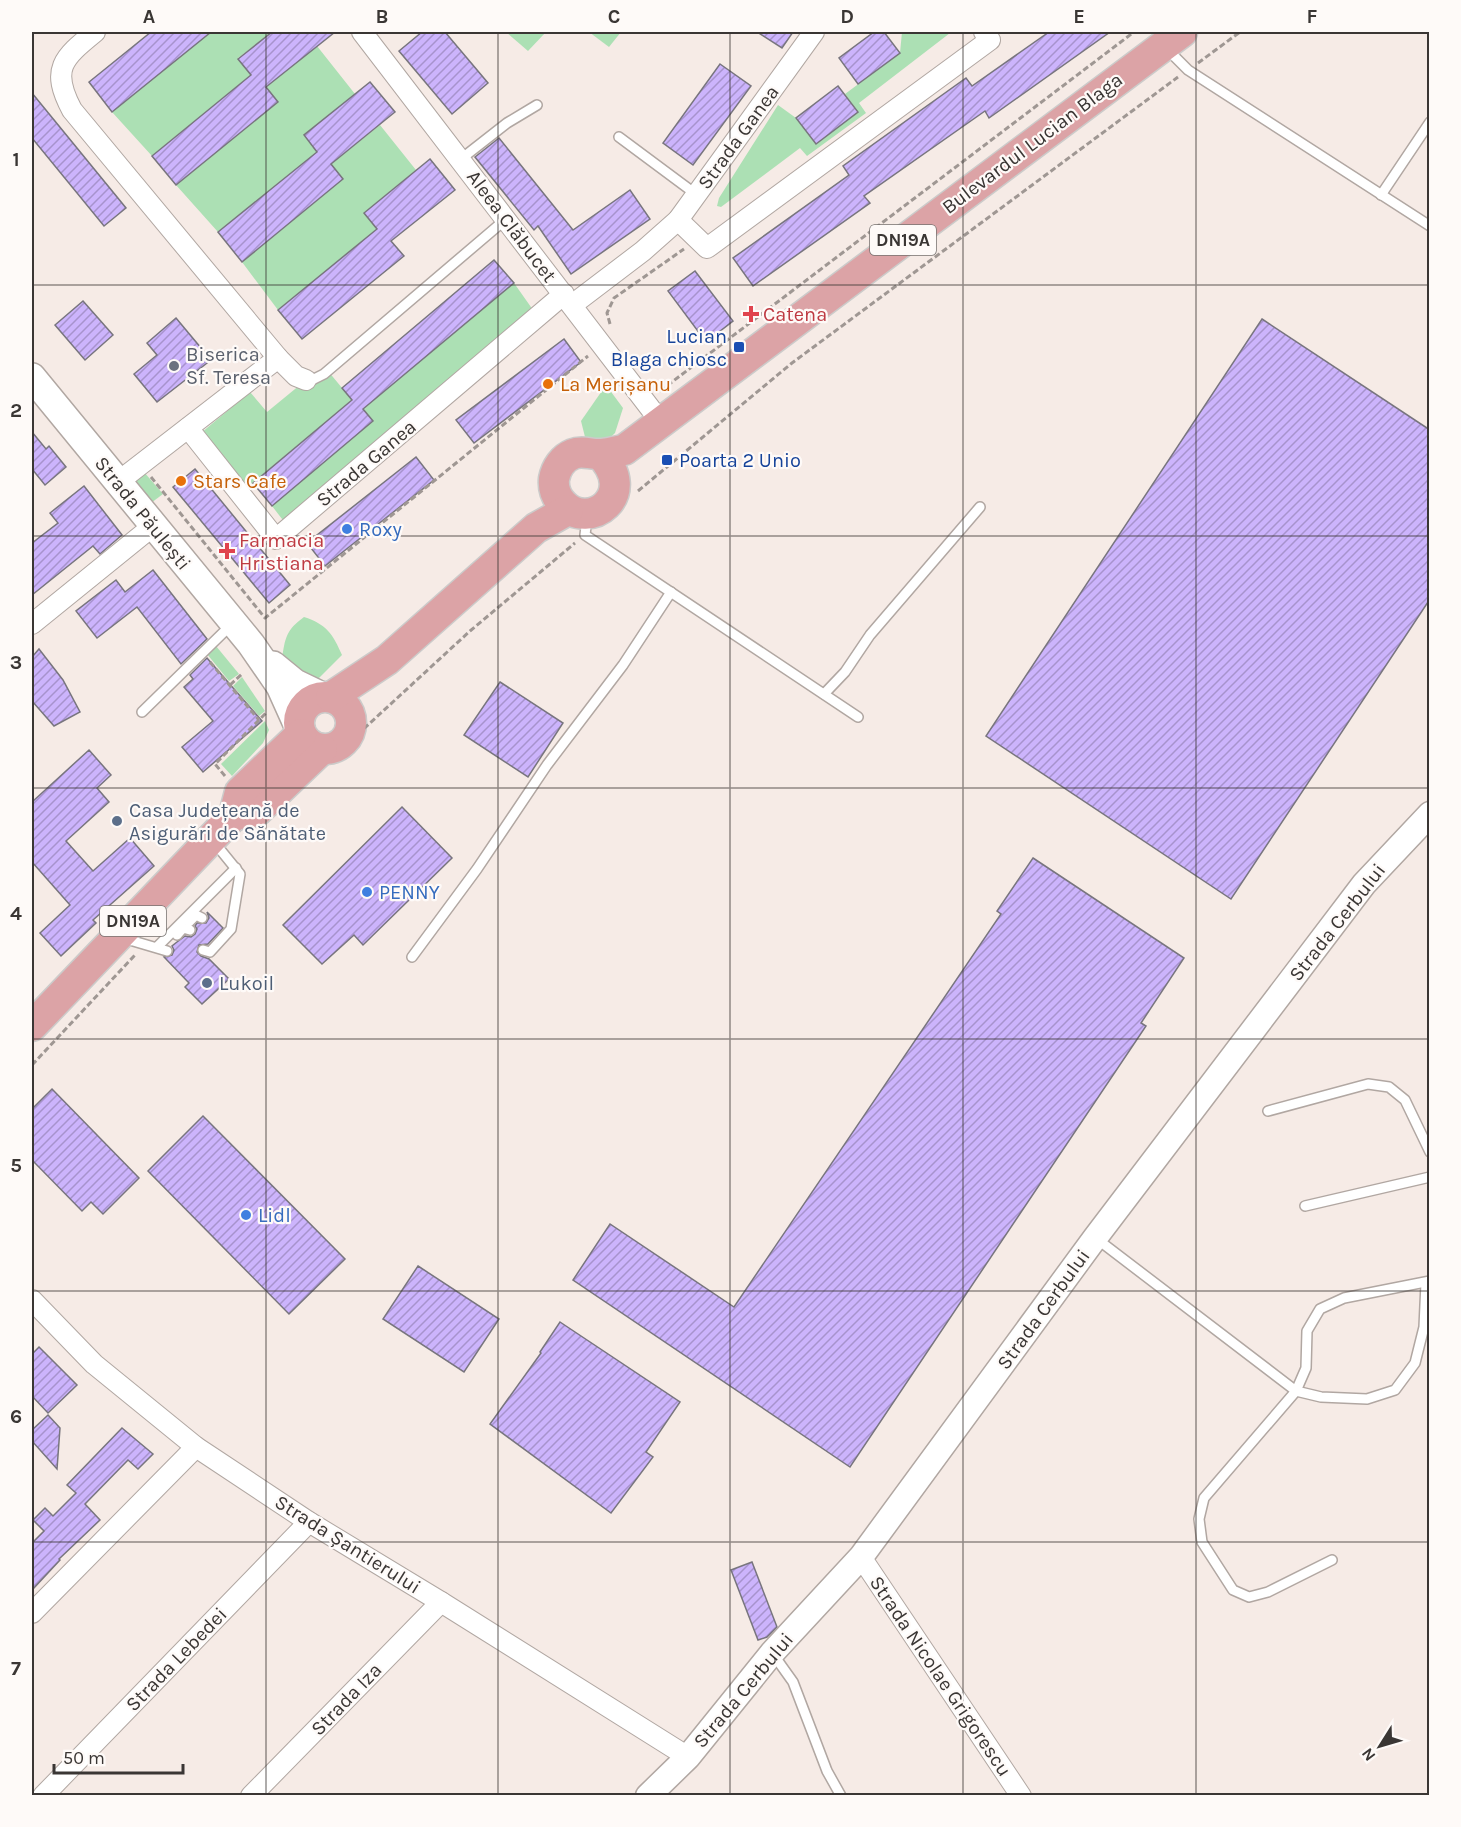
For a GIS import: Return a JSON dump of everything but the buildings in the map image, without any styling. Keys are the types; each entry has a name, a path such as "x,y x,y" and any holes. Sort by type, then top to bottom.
{"main road":[{"name":"Bulevardul Lucian Blaga","path":"613,459 660,421 1173,39"},
{"name":"Strada Păulești","path":"32,377 254,648 280,686 307,736"},
{"path":"586,452 613,459 615,489 611,499 604,507 595,512 570,505 555,474 566,458 575,453 586,452"},
{"path":"326,697 339,701 345,707 351,721 350,731 344,741 337,746 307,736 299,715 305,706 312,699 326,697 373,670 410,641 536,528 570,505"},
{"path":"351,721 410,641"},
{"name":"Strada Păulești","path":"254,648 285,676 305,689 326,697"},
{"name":"DN19A","path":"32,1026 212,839 261,794 307,736"},
{"name":"DN19A","path":"261,794 307,736"}],"street":[{"path":"95,32 74,49 66,60 60,75 62,92 72,110 278,358 296,376 306,380"},
{"name":"Aleea Clăbucet","path":"363,32 660,421"},
{"name":"Strada Ganea","path":"188,428 276,539 568,300 635,258 678,220 814,32"},
{"path":"678,220 707,248 990,40 984,32"},
{"path":"118,482 278,358"},
{"path":"32,624 153,526"},
{"name":"Strada Cerbului","path":"648,1796 688,1757 771,1653 861,1557 1095,1238 1364,884 1430,814"},
{"name":"Strada Șantierului","path":"32,1300 94,1364 196,1447 309,1522 688,1757"},
{"path":"32,1613 196,1447"},
{"name":"Strada Lebedei","path":"43,1796 309,1522"},
{"name":"Strada Nicolae Grigorescu","path":"861,1557 1021,1796"},
{"name":"Strada Iza","path":"251,1796 441,1602"}],"lane":[{"path":"1173,39 1188,70 1430,226"},
{"path":"460,159 507,123 537,105"},
{"path":"1381,195 1430,122"},
{"path":"619,137 697,195"},
{"path":"306,380 314,379 328,371 506,219"},
{"path":"570,505 585,535 858,717"},
{"path":"824,694 846,672 870,635 980,507"},
{"path":"412,957 477,869 547,765 623,665 671,592"},
{"path":"142,711 233,623"},
{"path":"206,953 231,929 240,874 212,839"},
{"path":"162,949 236,868"},
{"path":"162,949 174,941 196,915 202,918"},
{"path":"220,925 231,929"},
{"path":"118,936 162,949"},
{"path":"1268,1111 1368,1084 1389,1087 1405,1100 1430,1152"},
{"path":"1305,1206 1430,1177"},
{"path":"1095,1238 1296,1391 1321,1397 1367,1399 1395,1390 1415,1363 1424,1327 1428,1282 1344,1298 1320,1309 1307,1331 1306,1368 1296,1391 1204,1498 1199,1519 1202,1542 1233,1590 1249,1597 1268,1592 1332,1560"},
{"path":"771,1653 793,1682 827,1771 841,1796"}],"path":[{"path":"653,384 659,391 1134,32"},
{"path":"146,471 265,618 615,334 611,329 608,313 614,298 698,240"},
{"path":"202,653 259,720"},
{"path":"230,685 242,674"},
{"path":"226,777 215,764 267,712"}],"green space":[{"path":"211,32 272,32 238,58 251,75 152,156 112,112"},
{"path":"506,32 546,32 528,51"},
{"path":"589,32 621,32 609,47"},
{"path":"902,32 950,33 859,103 866,113 807,156 800,148 721,207 717,206 719,198 778,105 796,118 816,144 857,111 845,94 900,53"},
{"path":"317,46 355,94 304,135 317,152 218,232 176,185 277,102 266,87"},
{"path":"380,125 416,170 364,213 377,229 278,310 242,262 343,179 331,164"},
{"path":"514,283 538,317 289,528 272,506 373,421 363,409"},
{"path":"328,371 352,400 240,493 195,438 250,392 267,412 306,380"},
{"path":"606,385 623,408 615,433 599,448 585,437 581,421"},
{"path":"144,472 163,494 147,506 136,488 137,479"},
{"path":"304,617 318,623 328,631 342,655 315,682 282,659 287,635 293,626"},
{"path":"216,646 239,674 229,681 207,654"},
{"path":"242,677 265,711 259,716 233,686"},
{"path":"265,721 269,730 263,743 232,776 221,764"}],"place":[{"name":"Catena","path":"751,314"},
{"name":"Lucian Blaga chiosc","path":"739,347"},
{"name":"Biserica Sf. Teresa","path":"174,366"},
{"name":"La Merișanu","path":"548,384"},
{"name":"Poarta 2 Unio","path":"667,460"},
{"name":"Stars Cafe","path":"181,481"},
{"name":"Roxy","path":"347,529"},
{"name":"Farmacia Hristiana","path":"227,551"},
{"name":"Casa Județeană de Asigurări de Sănătate","path":"117,821"},
{"name":"PENNY","path":"367,892"},
{"name":"Lukoil","path":"207,983"},
{"name":"Lidl","path":"246,1215"}]}
